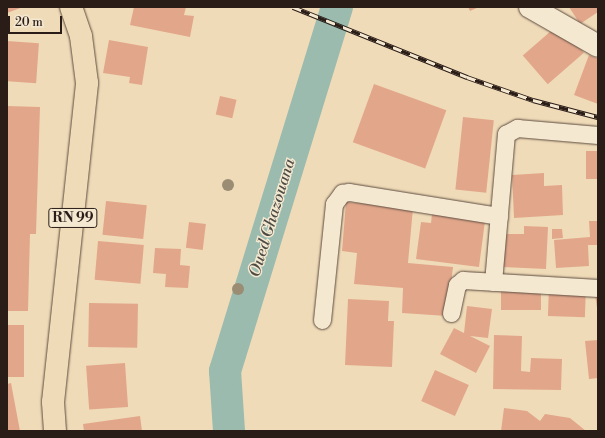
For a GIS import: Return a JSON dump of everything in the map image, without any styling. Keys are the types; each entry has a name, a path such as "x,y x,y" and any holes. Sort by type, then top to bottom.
{"main road":[{"name":"RN 99","path":"55,431 54,402 87,83 81,36 71,7"},
{"path":"530,7 598,46"}],"street":[{"path":"493,282 506,134 508,131 516,128 598,135"},
{"path":"322,320 334,204 342,193 349,192 499,216"},
{"path":"451,313 459,282 493,282 598,288"}],"building":[{"path":"7,7 23,7 7,13"},
{"path":"134,7 186,7 184,15 194,16 190,37 130,25"},
{"path":"468,7 479,7 470,11"},
{"path":"569,7 598,7 598,12 580,24"},
{"path":"559,24 584,53 548,84 523,55"},
{"path":"109,40 148,47 142,85 129,83 130,77 103,73"},
{"path":"7,41 39,43 36,83 7,81"},
{"path":"589,55 598,59 598,104 574,95"},
{"path":"374,84 446,110 425,169 353,142"},
{"path":"220,96 237,100 232,118 216,115"},
{"path":"7,106 40,107 36,234 30,234 28,311 7,311"},
{"path":"463,117 494,120 486,193 455,190"},
{"path":"586,151 598,151 598,179 586,179"},
{"path":"544,173 544,186 562,185 563,215 514,218 512,175"},
{"path":"106,201 147,205 143,239 102,235"},
{"path":"346,202 413,208 408,263 453,267 447,316 402,313 403,288 354,284 357,253 342,251"},
{"path":"432,214 485,221 479,267 416,259 421,222 431,223"},
{"path":"589,221 598,221 598,245 588,245 589,266 556,268 554,240 590,237"},
{"path":"189,222 206,224 203,250 186,248"},
{"path":"524,226 548,227 546,269 502,267 504,234 524,234"},
{"path":"552,229 562,229 563,238 552,239"},
{"path":"98,241 144,245 140,284 95,280"},
{"path":"155,248 181,249 180,265 190,266 188,288 165,287 166,274 153,273"},
{"path":"501,283 541,283 541,310 501,310"},
{"path":"549,285 586,286 585,317 548,316"},
{"path":"595,294 598,294 598,308 597,308"},
{"path":"348,299 389,301 388,321 394,321 392,367 345,365"},
{"path":"89,303 138,304 137,348 88,347"},
{"path":"467,306 492,309 488,338 470,336 490,346 476,373 440,354 454,328 464,333"},
{"path":"7,325 24,325 24,377 7,377"},
{"path":"494,335 522,336 521,371 530,372 531,358 562,359 561,390 493,389"},
{"path":"598,340 598,378 589,379 585,341"},
{"path":"125,363 128,407 89,410 86,366"},
{"path":"435,370 469,385 455,416 421,401"},
{"path":"11,383 20,431 7,431 7,384"},
{"path":"504,408 527,411 540,421 545,414 570,418 586,431 501,431"},
{"path":"140,416 142,431 84,431 83,424"}],"waterway":[{"name":"Oued Ghazouana","path":"229,431 225,371 337,7"}],"railway":[{"path":"293,7 467,77 533,100 598,117"}]}
